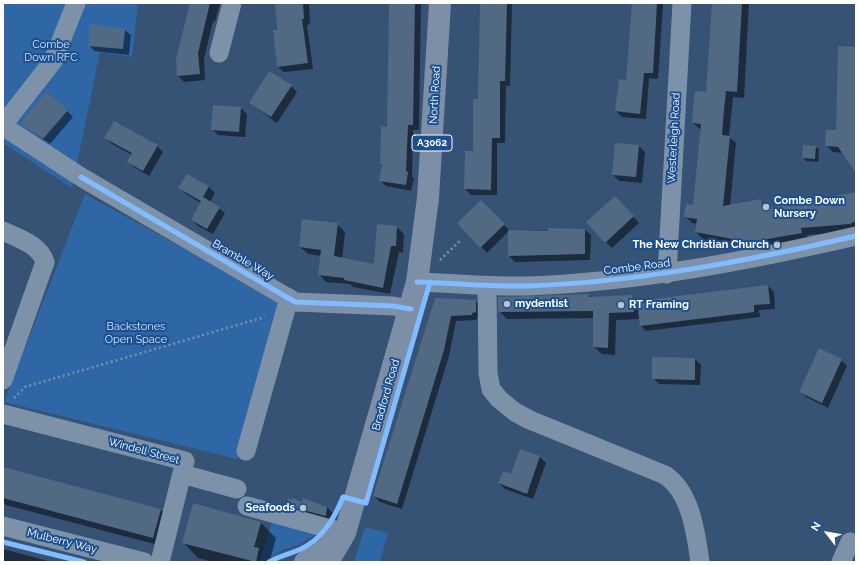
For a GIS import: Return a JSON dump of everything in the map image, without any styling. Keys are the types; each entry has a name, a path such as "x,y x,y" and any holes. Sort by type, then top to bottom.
{"main road":[{"name":"North Road","path":"424,282 440,3"},
{"name":"Bradford Road","path":"328,562 353,508 411,309 424,282"},
{"name":"Bradford Road","path":"305,562 342,532"}],"street":[{"path":"3,126 54,61 76,3"},
{"path":"219,52 232,3"},
{"name":"Westerleigh Road","path":"667,274 682,3"},
{"name":"Bramble Way","path":"3,126 81,177 288,303 393,306 411,309"},
{"path":"3,231 32,245 42,253 45,262 3,380"},
{"name":"Combe Road","path":"424,282 487,286 526,286 600,282 667,274 781,253 856,236"},
{"path":"487,286 488,373 491,389 504,404 530,420 652,469 674,481 685,502 693,524 700,562"},
{"path":"246,451 288,303"},
{"name":"Windell Street","path":"4,414 185,461 160,562"},
{"path":"182,474 237,489"},
{"path":"247,506 342,532"},
{"name":"Mulberry Way","path":"3,526 144,562"},
{"path":"841,562 850,542"}],"path":[{"path":"424,282 431,268 461,240"},
{"path":"4,414 18,392 25,387 267,316 288,303"}],"green space":[{"name":"Combe Down RFC","path":"3,3 138,3 132,57 100,52 72,188 3,143"},
{"name":"Backstones Open Space","path":"85,194 280,301 237,459 4,402"},
{"path":"272,522 317,534 298,545 282,550 264,562 260,562"},
{"path":"365,527 388,533 380,562 354,562"}],"building":[{"path":"190,3 210,3 198,53 200,74 177,76 176,59"},
{"path":"275,3 303,3 304,19 302,19 308,63 277,67 273,30 277,30"},
{"path":"389,3 415,3 413,125 408,125 406,171 408,172 406,185 379,181 382,164 380,164 381,126 387,127"},
{"path":"480,3 507,3 505,81 500,81 500,138 492,138 491,190 464,189 465,151 473,151 473,99 478,99"},
{"path":"632,3 657,3 653,73 644,73 640,114 615,111 619,79 626,80"},
{"path":"712,3 742,3 737,92 726,91 724,110 722,135 730,136 723,206 761,199 763,209 856,192 856,221 850,224 801,228 802,233 739,244 738,240 695,232 697,219 684,217 686,204 693,205 701,124 692,123 693,107 695,91 706,92"},
{"path":"90,24 125,29 123,49 88,46"},
{"path":"838,46 856,47 856,173 838,147 825,146 826,130 836,130"},
{"path":"269,71 292,85 271,117 249,103"},
{"path":"46,92 68,110 43,139 20,124"},
{"path":"213,105 241,107 239,132 211,130"},
{"path":"114,121 158,145 143,171 127,162 132,153 104,138"},
{"path":"615,143 639,145 636,177 612,175"},
{"path":"803,145 816,146 815,159 802,158"},
{"path":"187,174 209,186 203,197 220,207 207,229 191,220 201,201 178,188"},
{"path":"615,196 634,216 605,243 586,222"},
{"path":"481,200 505,224 480,248 457,223"},
{"path":"302,219 338,223 334,256 374,264 377,224 397,226 396,246 391,246 383,288 344,280 344,278 318,275 321,250 299,247"},
{"path":"548,228 585,229 585,254 508,256 508,230 548,231"},
{"path":"768,285 770,304 754,305 754,312 640,326 637,301"},
{"path":"589,294 589,297 632,295 634,312 609,313 608,348 593,347 593,311 498,312 498,297"},
{"path":"435,298 476,300 476,312 472,313 472,315 451,316 444,350 397,504 373,496"},
{"path":"819,348 842,359 822,403 799,392"},
{"path":"652,357 695,358 695,380 652,379"},
{"path":"520,449 540,456 527,494 498,483 503,471 511,474"},
{"path":"3,467 161,509 153,538 3,498"},
{"path":"288,498 302,502 303,498 327,507 326,516 287,506"},
{"path":"193,503 261,522 254,547 259,548 256,562 182,543"}],"cycle path":[{"path":"81,177 295,302 393,306 411,309"},
{"path":"417,282 527,286 610,280 733,262 856,236"},
{"path":"269,562 309,545 322,534 336,513 343,497 366,503 430,282"},
{"path":"3,542 84,562"}],"place":[{"name":"Combe Down Nursery","path":"766,207"},
{"name":"The New Christian Church","path":"777,245"},
{"name":"mydentist","path":"507,304"},
{"name":"RT Framing","path":"621,305"},
{"name":"Seafoods","path":"303,508"}]}
